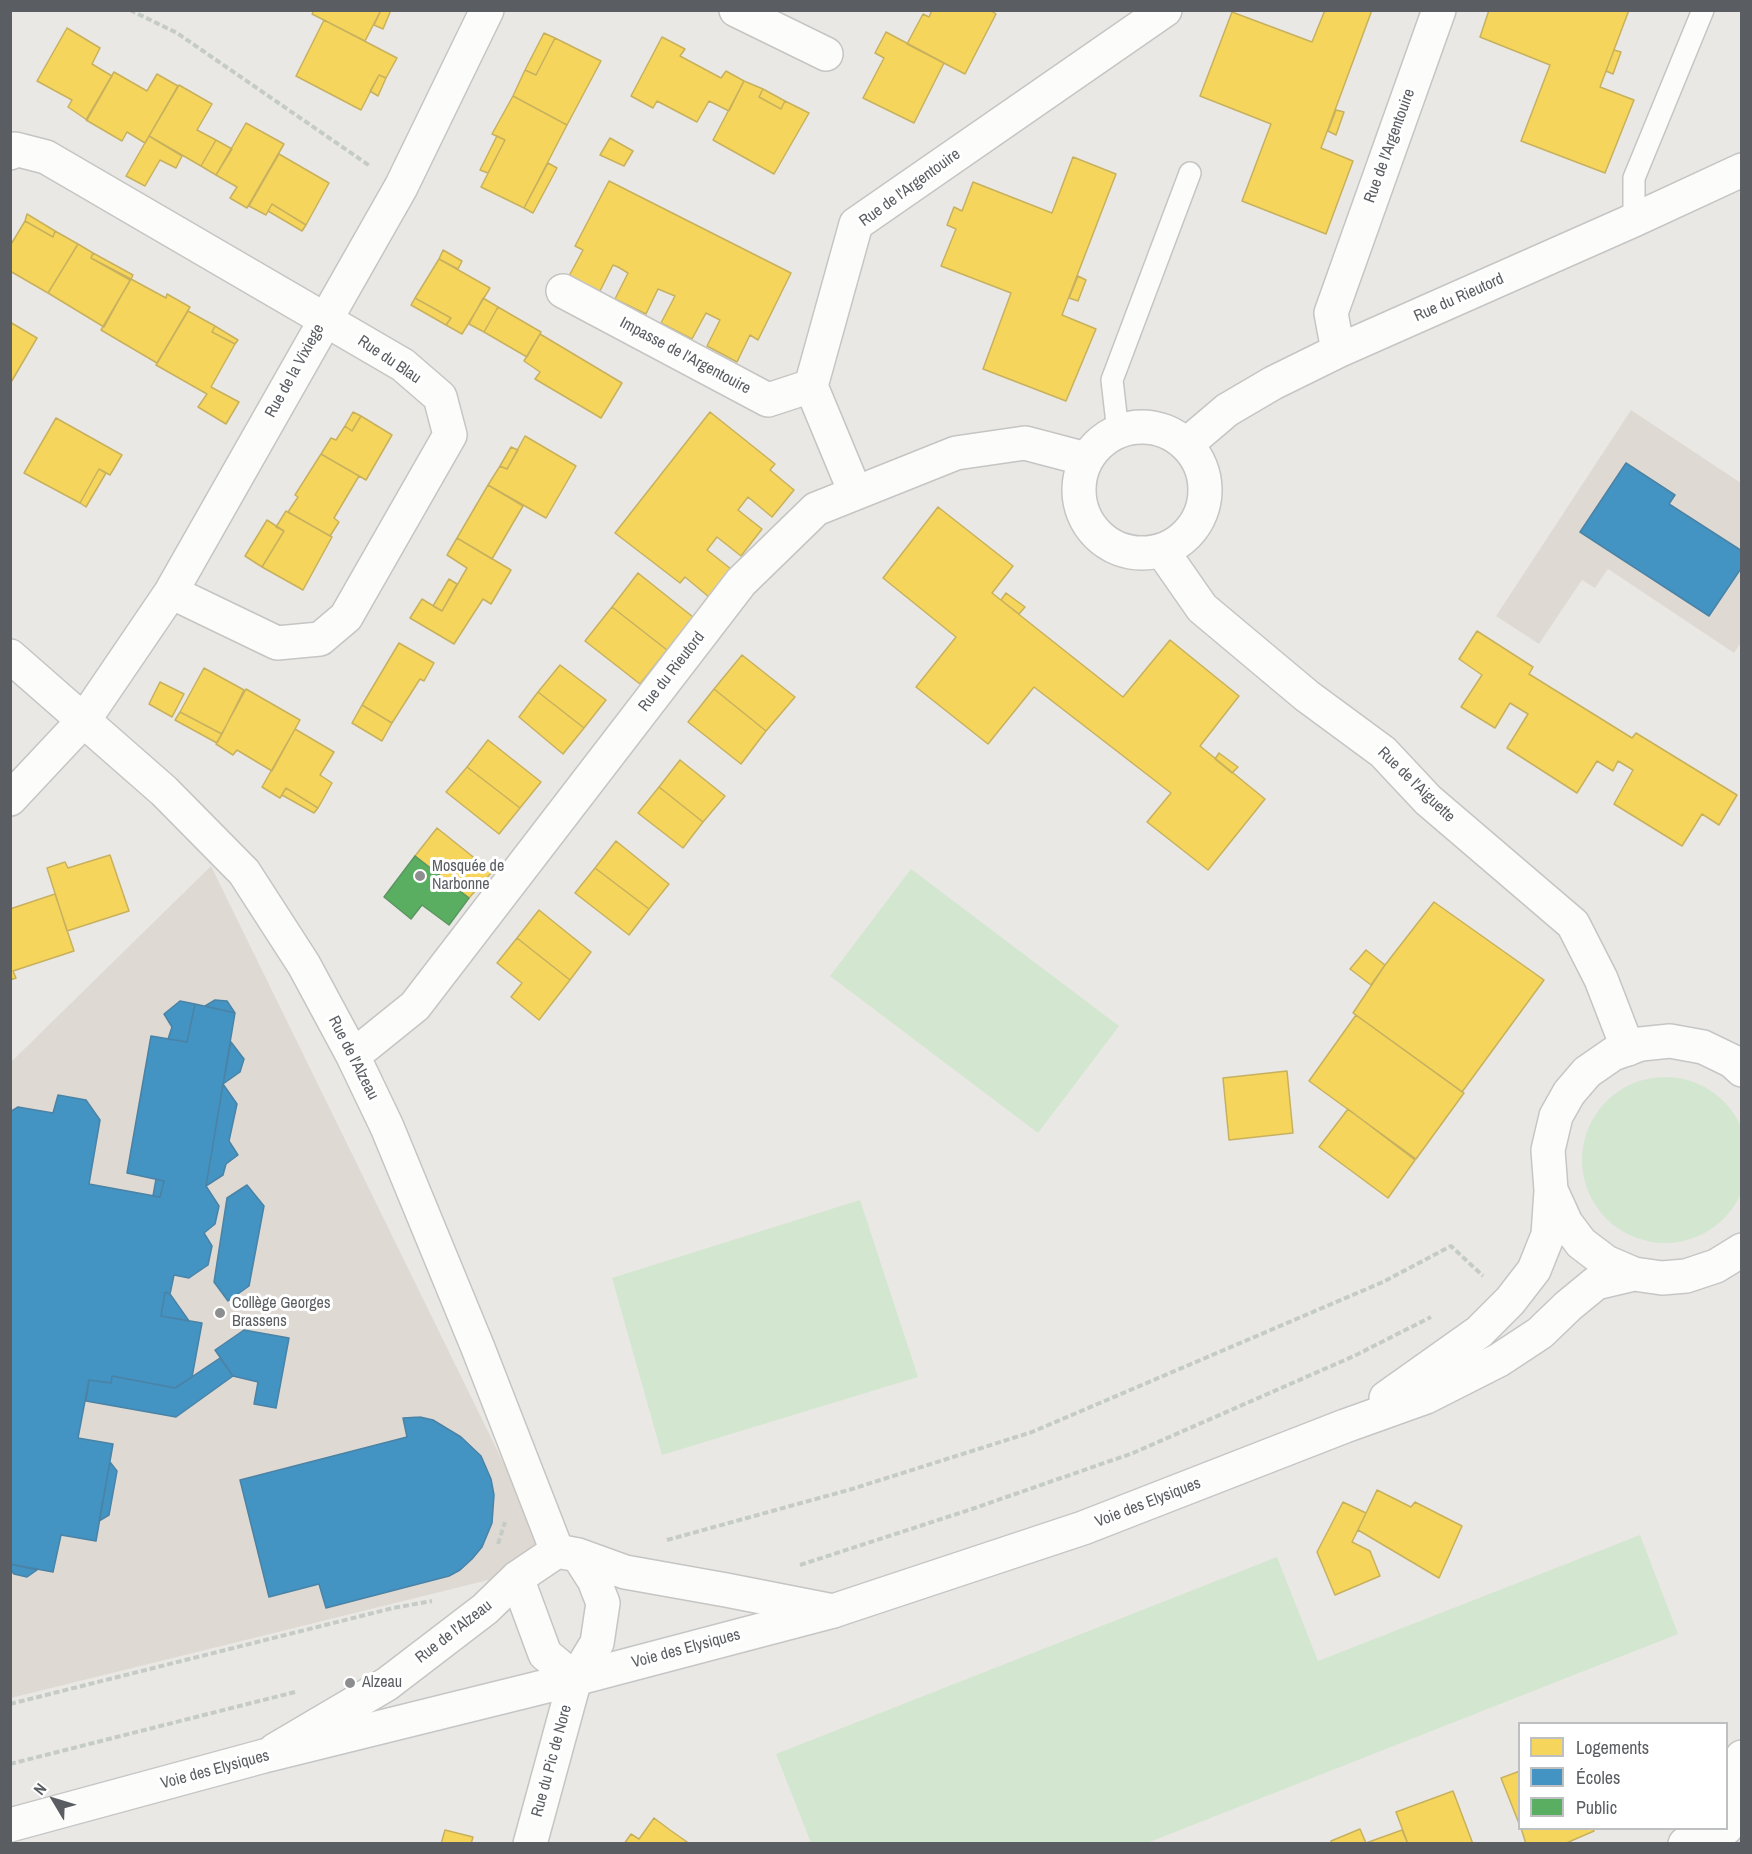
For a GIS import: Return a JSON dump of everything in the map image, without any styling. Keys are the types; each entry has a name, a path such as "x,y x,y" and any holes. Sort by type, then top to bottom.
{"street":[{"name":"Rue de la Vixiege","path":"10,799 84,720 171,592 401,187 487,10"},
{"path":"736,10 826,54"},
{"name":"Rue de l'Argentouire","path":"811,387 856,224 1165,10"},
{"name":"Rue de l'Argentouire","path":"1338,351 1331,313 1439,10"},
{"name":"Rue du Blau","path":"10,153 15,149 46,157 403,365 440,397 450,435 346,617 320,639 277,643 171,592"},
{"name":"Rue du Rieutord","path":"1187,444 1227,410 1273,383 1338,351 1742,170"},
{"name":"Impasse de l'Argentouire","path":"563,291 768,400 811,387"},
{"path":"811,387 855,492"},
{"path":"1137,425 1167,430 1187,444 1204,472 1205,508 1188,536 1163,552 1128,553 1102,541 1083,514 1078,487 1086,459 1100,442 1137,425"},
{"name":"Rue du Rieutord","path":"353,1056 415,1006 741,582 816,509 956,453 1025,442 1086,459"},
{"name":"Rue de l'Aiguette","path":"1163,552 1202,608 1307,696 1383,752 1428,800 1573,924 1601,980 1628,1049"},
{"name":"Rue de l'Alzeau","path":"10,656 164,791 244,872 304,965 353,1056 387,1127 539,1504 568,1553 594,1580 603,1603 597,1642 575,1680"},
{"path":"1703,1047 1742,1039"},
{"path":"1740,1254 1716,1266 1686,1276 1662,1278 1634,1274 1606,1262 1581,1243 1566,1223 1551,1190 1548,1150 1556,1116 1569,1093 1587,1072 1613,1054 1641,1044 1670,1041 1703,1047 1732,1061 1742,1070"},
{"name":"Voie des Elysiques","path":"1345,1426 1479,1332 1510,1301 1534,1270 1548,1235 1551,1190"},
{"name":"Voie des Elysiques","path":"10,1825 264,1756 575,1680 832,1611 1083,1528 1345,1426 1426,1397 1499,1360 1540,1333 1568,1305 1596,1283 1634,1274"},
{"path":"568,1553 625,1572 832,1611"},
{"name":"Rue de l'Alzeau","path":"264,1756 387,1684 485,1608 518,1578 568,1553"},
{"path":"518,1578 545,1654 575,1680"},
{"name":"Rue du Pic de Nore","path":"530,1844 575,1680"},
{"path":"1728,1819 1742,1757"},
{"path":"1685,1844 1721,1830"}],"lane":[{"path":"1634,220 1634,178 1703,10"},
{"path":"1118,432 1112,380 1190,173"}],"path":[{"path":"130,10 177,33 401,187"},
{"path":"656,1540 668,1540 852,1489 1032,1432 1383,1282 1451,1246 1510,1301"},
{"path":"798,1566 1133,1453 1354,1356 1432,1316"},
{"path":"495,1554 508,1509 539,1504"},
{"path":"10,1704 381,1611 440,1599"},
{"path":"10,1764 304,1689"}],"shaded area":[{"path":"1631,410 1741,483 1742,641 1734,653 1608,569 1595,588 1582,580 1539,644 1496,616"},
{"name":"Collège Georges Brassens","path":"211,866 553,1564 11,1698 11,1062"}],"green space":[{"path":"911,869 1119,1026 1038,1133 830,976"},
{"path":"1665,1077 1697,1083 1724,1101 1742,1128 1748,1160 1742,1192 1724,1219 1697,1237 1665,1243 1633,1237 1606,1219 1588,1192 1582,1160 1588,1128 1606,1101 1633,1083"},
{"path":"860,1200 918,1377 662,1455 612,1278"},
{"path":"1640,1535 1678,1634 1147,1843 811,1843 776,1754 1277,1557 1318,1661"}],"building: Logements":[{"path":"314,10 381,10 365,41 312,14"},
{"path":"381,10 391,10 383,29 374,25"},
{"path":"932,10 990,10 996,14 965,74 907,44 923,14 929,17"},
{"path":"1325,10 1372,10 1321,148 1353,161 1326,234 1242,201 1271,124 1200,96 1232,12 1312,42"},
{"path":"1489,10 1629,10 1600,87 1634,100 1605,173 1521,141 1550,65 1480,37"},
{"path":"324,20 397,58 386,78 379,75 361,110 296,76"},
{"path":"67,28 100,48 92,64 112,76 87,120 68,107 72,100 37,81"},
{"path":"886,32 944,63 914,123 863,98 884,58 875,53"},
{"path":"544,33 555,38 536,75 525,70"},
{"path":"662,37 685,49 680,56 721,78 726,71 744,81 729,111 709,101 697,122 657,101 653,108 631,96"},
{"path":"555,38 601,61 567,125 513,96 525,70 536,75"},
{"path":"1614,50 1621,52 1613,74 1606,71"},
{"path":"114,72 147,91 157,74 178,86 145,143 127,132 122,141 86,120"},
{"path":"379,75 386,78 378,96 370,91"},
{"path":"744,81 763,89 759,97 781,109 785,101 809,113 774,174 713,140"},
{"path":"179,85 212,104 197,130 216,140 201,166 149,136"},
{"path":"763,89 785,101 781,109 759,97"},
{"path":"513,96 567,125 524,208 481,187 505,140 492,134"},
{"path":"1336,110 1344,112 1336,135 1328,131"},
{"path":"246,123 284,144 247,208 230,198 237,187 216,175"},
{"path":"149,136 182,156 176,168 160,160 145,186 126,176"},
{"path":"497,136 505,140 488,173 480,170"},
{"path":"610,138 633,151 624,166 600,155"},
{"path":"216,140 232,149 216,175 201,166"},
{"path":"279,154 329,183 306,225 272,204 266,215 249,206"},
{"path":"1073,157 1116,174 1062,315 1096,329 1066,401 983,369 1011,293 941,266 956,229 947,225 954,207 962,211 973,182 1052,213"},
{"path":"548,163 557,168 533,213 524,208"},
{"path":"609,181 791,273 758,340 750,335 737,362 707,346 720,320 706,313 692,339 661,323 675,296 658,289 646,314 615,299 628,273 618,267 613,265 600,291 569,276 583,250 575,246"},
{"path":"272,204 306,225 302,231 268,211"},
{"path":"27,214 55,231 53,237 25,221"},
{"path":"25,221 53,237 55,231 78,244 48,293 10,271 10,246"},
{"path":"78,244 93,253 91,258 130,280 104,327 48,293"},
{"path":"443,250 462,261 458,269 439,259"},
{"path":"93,253 133,275 131,279 91,258"},
{"path":"439,259 490,288 462,334 446,325 451,318 415,298"},
{"path":"1078,276 1086,280 1078,301 1069,298"},
{"path":"131,279 166,298 167,294 190,307 157,363 101,330"},
{"path":"415,298 451,318 446,325 411,305"},
{"path":"483,298 498,307 484,332 469,324"},
{"path":"498,307 541,332 527,357 484,332"},
{"path":"188,311 215,326 212,332 235,344 211,387 239,402 226,424 198,407 207,394 156,365"},
{"path":"10,322 37,338 10,384"},
{"path":"215,326 238,340 235,344 212,332"},
{"path":"540,334 622,383 601,418 535,379 540,372 524,361"},
{"path":"353,412 361,416 352,431 345,426"},
{"path":"710,412 775,464 770,470 794,490 772,517 748,497 738,510 762,529 741,556 717,537 707,550 731,569 709,597 685,577 680,583 615,533"},
{"path":"361,416 392,435 366,480 321,454 331,438 336,440 345,426 352,431"},
{"path":"56,418 122,455 110,475 99,469 80,503 24,473"},
{"path":"525,436 576,466 546,518 488,485 500,466 507,469"},
{"path":"511,447 518,450 507,469 500,466"},
{"path":"321,454 359,476 334,518 339,522 330,536 288,512 298,497 295,495"},
{"path":"99,469 106,473 86,507 80,503"},
{"path":"488,485 523,506 492,559 457,538"},
{"path":"938,507 1013,566 992,593 1123,697 1170,640 1239,696 1200,746 1265,799 1208,870 1147,822 1171,793 1034,687 988,744 916,687 956,637 883,578"},
{"path":"286,511 332,537 303,590 262,567 284,531 276,527"},
{"path":"267,520 284,531 262,567 245,556"},
{"path":"457,538 511,570 491,604 483,599 454,644 410,618 422,599 442,611 467,568 447,555"},
{"path":"638,573 693,617 667,650 612,607"},
{"path":"449,579 457,584 442,611 433,606"},
{"path":"1006,593 1025,607 1019,614 1001,600"},
{"path":"612,607 667,650 640,684 585,641"},
{"path":"1477,631 1533,667 1529,674 1632,738 1636,733 1737,795 1719,825 1702,814 1682,846 1614,804 1633,770 1618,761 1613,771 1597,761 1577,793 1507,748 1528,714 1510,703 1495,728 1461,707 1482,675 1459,659"},
{"path":"399,643 434,663 424,681 420,679 392,723 362,705"},
{"path":"742,655 795,697 766,731 714,689"},
{"path":"560,665 606,700 584,728 538,692"},
{"path":"204,668 244,690 222,734 180,712"},
{"path":"160,682 184,694 172,717 149,704"},
{"path":"246,689 300,720 272,771 237,750 233,755 216,744"},
{"path":"714,689 766,731 741,764 688,722"},
{"path":"538,692 584,728 563,754 519,717"},
{"path":"362,705 392,723 382,741 352,723"},
{"path":"180,712 222,734 217,743 175,720"},
{"path":"295,729 334,752 320,775 332,783 318,808 286,788 280,798 262,787"},
{"path":"488,740 541,782 520,808 467,767"},
{"path":"1219,753 1238,767 1232,773 1215,759"},
{"path":"680,760 725,796 703,822 659,787"},
{"path":"467,767 520,808 499,834 446,792"},
{"path":"659,787 703,822 683,848 638,813"},
{"path":"286,788 318,808 314,813 282,795"},
{"path":"437,828 492,872 469,898 415,856"},
{"path":"616,841 669,884 649,909 595,868"},
{"path":"110,855 129,911 67,931 47,868 65,862 68,868"},
{"path":"595,868 649,909 629,935 575,893"},
{"path":"55,894 74,951 13,971 16,978 10,980 10,909"},
{"path":"1434,902 1544,980 1462,1092 1353,1013 1385,965"},
{"path":"539,910 591,952 570,980 517,938"},
{"path":"517,938 570,980 539,1020 511,997 522,983 497,963"},
{"path":"1366,950 1385,965 1371,985 1350,969"},
{"path":"1356,1015 1464,1093 1416,1159 1309,1081"},
{"path":"1287,1071 1293,1133 1229,1140 1223,1078"},
{"path":"1348,1109 1415,1160 1388,1198 1319,1147"},
{"path":"1377,1490 1411,1507 1415,1502 1462,1526 1439,1578 1358,1530"},
{"path":"1343,1502 1366,1513 1352,1542 1370,1551 1380,1576 1335,1595 1317,1552"},
{"path":"1518,1772 1518,1821 1501,1778"},
{"path":"1453,1791 1473,1844 1408,1844 1396,1812"},
{"path":"654,1818 690,1844 624,1844 631,1834 639,1839"},
{"path":"1360,1829 1366,1843 1402,1830 1408,1844 1332,1844 1331,1841"},
{"path":"445,1830 473,1837 471,1844 441,1844"},
{"path":"1522,1830 1594,1831 1564,1844 1526,1844"}],"building: Écoles":[{"path":"1626,463 1675,495 1669,504 1742,551 1742,567 1709,616 1580,532"},
{"path":"215,1000 227,1001 235,1013 205,1006"},
{"path":"180,1001 195,1004 187,1042 168,1039 172,1027 164,1014"},
{"path":"195,1004 235,1013 206,1186 219,1206 215,1224 204,1233 212,1246 208,1265 189,1278 174,1275 170,1294 165,1292 161,1316 202,1323 192,1377 175,1388 112,1376 111,1383 89,1380 78,1438 113,1444 96,1541 61,1535 53,1572 10,1564 10,1112 18,1107 53,1113 58,1095 86,1100 100,1120 89,1184 160,1197 164,1181 127,1173 151,1036 187,1042"},
{"path":"231,1042 244,1059 240,1072 223,1084"},
{"path":"223,1084 237,1104 229,1141 238,1155 226,1164 223,1175 206,1186"},
{"path":"156,1179 164,1181 160,1197 153,1196"},
{"path":"247,1185 264,1206 249,1286 228,1301 214,1282 227,1198"},
{"path":"165,1292 170,1294 189,1321 161,1316"},
{"path":"244,1330 289,1338 276,1408 254,1404 258,1382 233,1376 215,1350"},
{"path":"220,1358 233,1376 176,1417 86,1401 89,1380 111,1383 112,1376 175,1388"},
{"path":"420,1417 433,1420 461,1437 481,1456 491,1479 494,1495 492,1523 482,1547 472,1559 449,1576 326,1608 319,1584 269,1597 240,1480 407,1437 403,1418"},
{"path":"110,1462 117,1471 109,1515 99,1521"},
{"path":"10,1564 37,1570 27,1577 14,1574 10,1570"}],"building: Public":[{"name":"Mosquée de Narbonne","path":"415,856 469,898 449,925 422,905 411,919 384,897"}],"place":[{"name":"Mosquée de Narbonne","path":"420,876"},
{"name":"Collège Georges Brassens","path":"220,1313"},
{"name":"Alzeau","path":"350,1683"}]}
